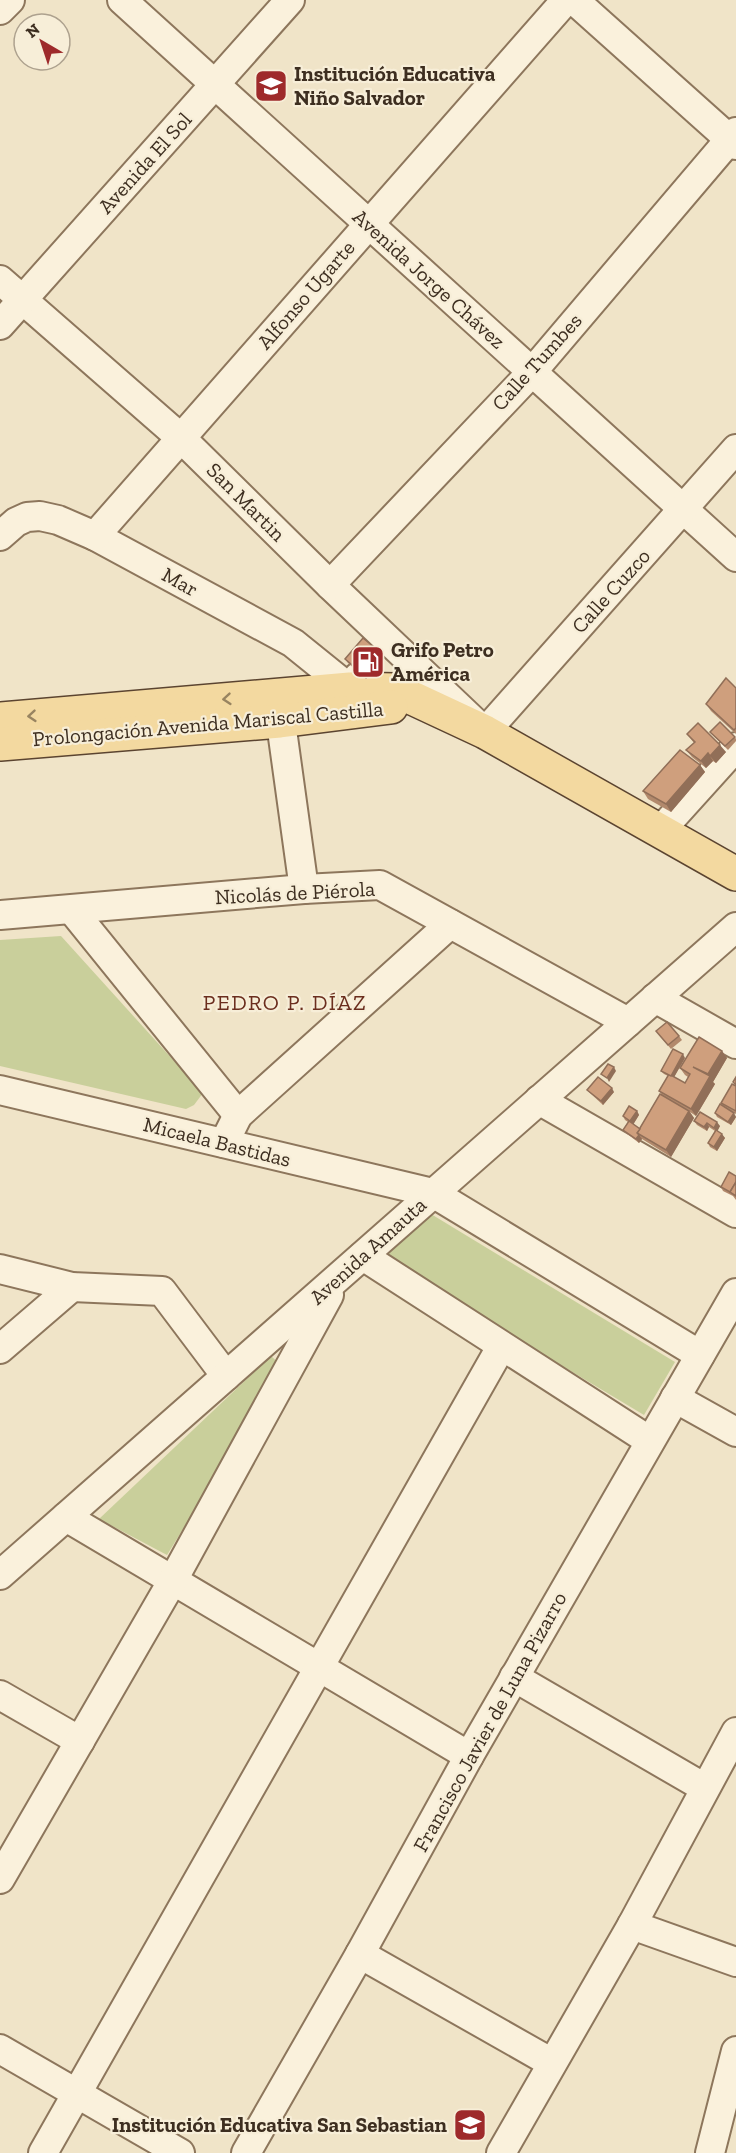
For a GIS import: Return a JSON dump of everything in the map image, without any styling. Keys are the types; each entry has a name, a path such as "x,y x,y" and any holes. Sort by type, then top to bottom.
{"main road":[{"name":"Prolongación Avenida Mariscal Castilla","path":"0,744 278,708 368,663 395,690 485,732 736,874"},
{"name":"Prolongación Avenida Mariscal Castilla","path":"0,719 392,706 485,732"}],"street":[{"path":"0,10 10,0"},
{"name":"Avenida Jorge Chávez","path":"122,0 736,557"},
{"name":"Avenida El Sol","path":"0,325 290,0"},
{"name":"Alfonso Ugarte","path":"95,536 566,0"},
{"path":"574,0 734,139"},
{"name":"Calle Tumbes","path":"330,585 532,372 734,139"},
{"name":"San Martin","path":"0,280 182,439 330,585 368,663 485,732"},
{"name":"Calle Cuzco","path":"485,732 736,449"},
{"name":"Mar","path":"0,536 16,522 40,516 58,520 95,536 292,644 368,663"},
{"path":"278,708 304,889"},
{"path":"660,831 736,747"},
{"name":"Nicolás de Piérola","path":"0,915 304,889 380,885 628,1022"},
{"path":"72,910 237,1115"},
{"path":"224,1143 237,1115 450,924"},
{"name":"Avenida Amauta","path":"0,1575 736,927"},
{"path":"655,998 736,1044"},
{"name":"Micaela Bastidas","path":"0,1090 433,1193 700,1355"},
{"path":"539,1100 736,1213"},
{"path":"363,1256 650,1441"},
{"path":"0,1269 72,1287 162,1291 226,1376"},
{"path":"0,1879 173,1580 339,1277"},
{"path":"0,1349 72,1287"},
{"name":"Francisco Javier de Luna Pizarro","path":"246,2153 514,1677 736,1293"},
{"path":"43,2153 501,1347"},
{"path":"675,1398 736,1432"},
{"path":"66,1517 469,1756"},
{"path":"514,1677 705,1788"},
{"path":"0,1695 80,1741"},
{"path":"501,2153 632,1925 736,1732"},
{"path":"632,1925 736,1962"},
{"path":"360,1954 552,2063"},
{"path":"0,2049 180,2153"},
{"path":"710,2153 736,2051"}],"green space":[{"path":"61,936 203,1093 194,1105 186,1109 0,1066 0,940"},
{"path":"431,1214 675,1362 644,1415 382,1258"},
{"path":"271,1356 283,1367 167,1555 99,1519"}],"building":[{"path":"363,638 382,654 364,675 345,659"},
{"path":"726,678 736,688 736,728 734,730 706,704"},
{"path":"720,722 735,737 725,746 710,732"},
{"path":"698,723 720,745 710,756 708,753 701,761 686,750 695,742 687,734"},
{"path":"680,750 700,765 666,804 643,791"},
{"path":"667,1022 679,1036 668,1045 656,1031"},
{"path":"699,1037 722,1051 708,1074 693,1067 710,1076 691,1109 659,1091 669,1074 685,1083 690,1074 680,1068"},
{"path":"673,1049 683,1054 671,1076 661,1071"},
{"path":"608,1064 614,1067 607,1078 601,1074"},
{"path":"598,1077 612,1088 601,1101 587,1090"},
{"path":"732,1084 736,1086 736,1111 721,1103"},
{"path":"660,1094 689,1111 666,1150 637,1133"},
{"path":"720,1104 734,1113 728,1122 715,1113"},
{"path":"629,1106 637,1111 630,1121 623,1116"},
{"path":"700,1112 717,1122 714,1128 707,1123 704,1127 694,1121"},
{"path":"629,1121 640,1129 636,1139 623,1130"},
{"path":"716,1130 722,1134 714,1147 708,1143"},
{"path":"729,1172 736,1176 736,1182 730,1192 721,1187"},
{"path":"736,1182 736,1196 730,1192"}],"place":[{"name":"Institución Educativa Niño Salvador","path":"271,86"},
{"name":"Grifo Petro América","path":"368,662"},
{"name":"Institución Educativa San Sebastian","path":"470,2125"}],"district":[{"name":"PEDRO P. DÍAZ","path":"285,1002"}]}
